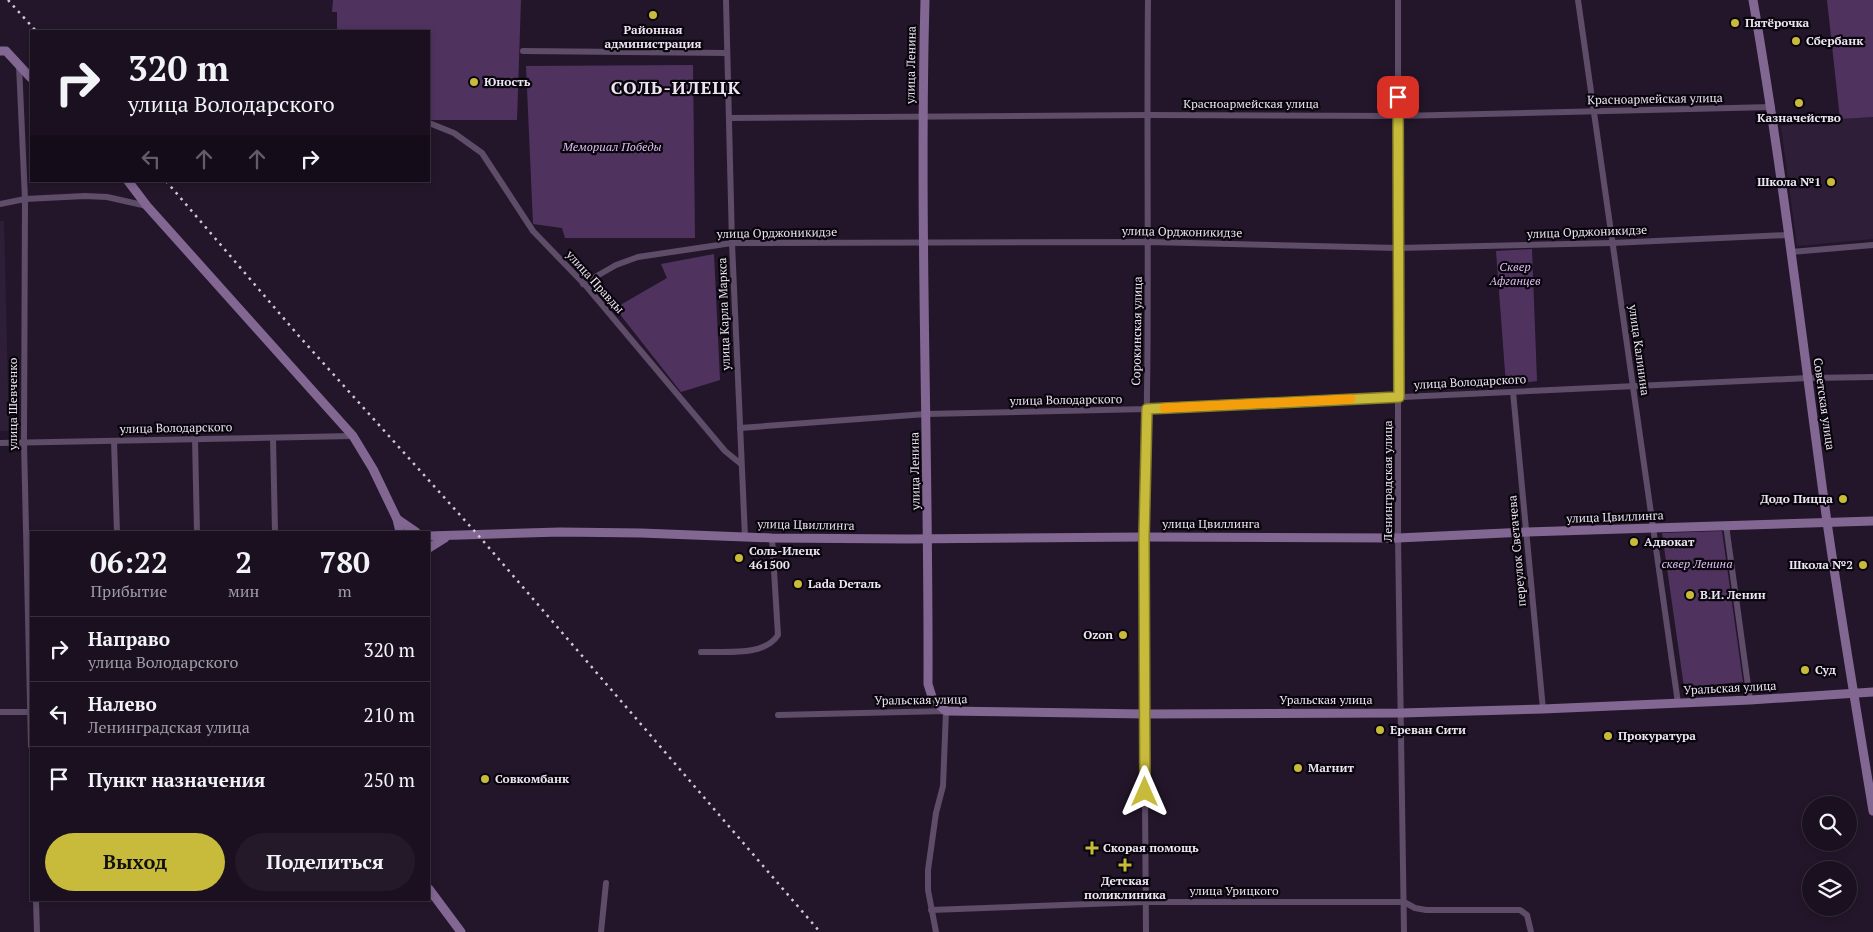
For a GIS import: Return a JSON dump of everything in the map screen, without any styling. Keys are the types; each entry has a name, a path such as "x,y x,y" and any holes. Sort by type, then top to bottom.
{"street":[{"name":"улица Карла Маркса","path":"726,0 732,243 745,537"},
{"name":"улица Ленина","path":"925,0 923,117 929,539 928,684 933,700 946,711"},
{"name":"Сорокинская улица","path":"1146,932 1144,537 1149,242 1148,0"},
{"name":"Ленинградская улица","path":"1398,0 1398,538 1404,932"},
{"name":"улица Калинина","path":"1578,0 1678,703"},
{"name":"Советская улица","path":"1753,0 1772,108 1828,523 1853,693 1873,810"},
{"path":"2,49 30,77"},
{"path":"523,51 728,53"},
{"name":"улица Шевченко","path":"19,64 25,199 24,443 30,646"},
{"name":"Красноармейская улица","path":"729,118 1148,115 1398,116 1772,108"},
{"name":"улица Правды","path":"430,123 454,133 482,153 533,231 583,284 725,451 741,464"},
{"path":"129,182 147,206 353,436 397,519 400,531"},
{"path":"0,204 25,199 107,197 147,206"},
{"name":"улица Орджоникидзе","path":"583,284 616,265 638,257 732,243 1149,242 1398,248 1612,243 1788,235"},
{"path":"1791,252 1873,245"},
{"name":"улица Володарского","path":"740,428 926,414 1147,409 1808,378 1873,377"},
{"name":"переулок Светачева","path":"1513,392 1543,709"},
{"name":"улица Володарского","path":"0,443 353,436"},
{"path":"273,438 275,531"},
{"path":"195,439 197,531"},
{"path":"114,441 117,531"},
{"path":"397,519 414,531"},
{"name":"улица Цвиллинга","path":"430,536 569,532 772,538 1398,538 1873,521"},
{"path":"1726,525 1750,700"},
{"path":"430,547 448,537"},
{"path":"701,652 746,651 761,648 774,642 778,635 772,538"},
{"name":"Уральская улица","path":"778,714 946,711 1145,714 1401,713 1750,700 1873,692"},
{"path":"936,932 928,890 928,870 936,813 943,786 946,711"},
{"path":"0,712 30,712"},
{"path":"600,932 606,883"},
{"path":"430,890 461,932"},
{"path":"36,901 37,932"},
{"name":"улица Урицкого","path":"931,910 1145,902 1404,902 1415,908 1426,910 1520,910 1528,915 1531,932"}],"shaded area":[{"name":"Школа №1","path":"1873,117 1873,239 1797,246 1781,126"},
{"path":"0,221 4,221 9,431 0,431"}],"green space":[{"name":"Юность","path":"333,0 521,0 517,120 430,120 430,30 337,30 337,12 332,12"},
{"path":"1827,0 1873,0 1873,117 1840,119"},
{"name":"Мемориал Победы","path":"693,65 695,238 565,238 562,228 533,224 526,66"},
{"name":"Сквер Афганцев","path":"1532,249 1537,381 1506,385 1496,251"},
{"path":"714,254 720,380 681,392 615,308 667,278 661,264"},
{"name":"сквер Ленина","path":"1722,531 1743,682 1684,687 1662,533"}],"railway":[{"path":"8,0 35,30"},
{"path":"167,182 298,335 478,535 820,932"}],"slow traffic":[{"path":"1164,408 1351,399"}],"place":[{"name":"Районная администрация","path":"653,15"},
{"name":"Пятёрочка","path":"1735,23"},
{"name":"Сбербанк","path":"1796,41"},
{"name":"Юность","path":"474,82"},
{"name":"Казначейство","path":"1799,103"},
{"name":"Школа №1","path":"1831,182"},
{"name":"Додо Пицца","path":"1843,499"},
{"name":"Адвокат","path":"1634,542"},
{"name":"Соль-Илецк 461500","path":"739,558"},
{"name":"Школа №2","path":"1863,565"},
{"name":"Lada Dеталь","path":"798,584"},
{"name":"В.И. Ленин","path":"1690,595"},
{"name":"Ozon","path":"1123,635"},
{"name":"Суд","path":"1805,670"},
{"name":"Ереван Сити","path":"1380,730"},
{"name":"Прокуратура","path":"1608,736"},
{"name":"Магнит","path":"1298,768"},
{"name":"Совкомбанк","path":"485,779"},
{"name":"Скорая помощь","path":"1092,848"},
{"name":"Детская поликлиника","path":"1125,865"}],"district":[{"name":"СОЛЬ-ИЛЕЦК","path":"676,88"}],"route":[{"path":"1145,792 1144,537 1147,409 1399,397 1398,97"}]}
